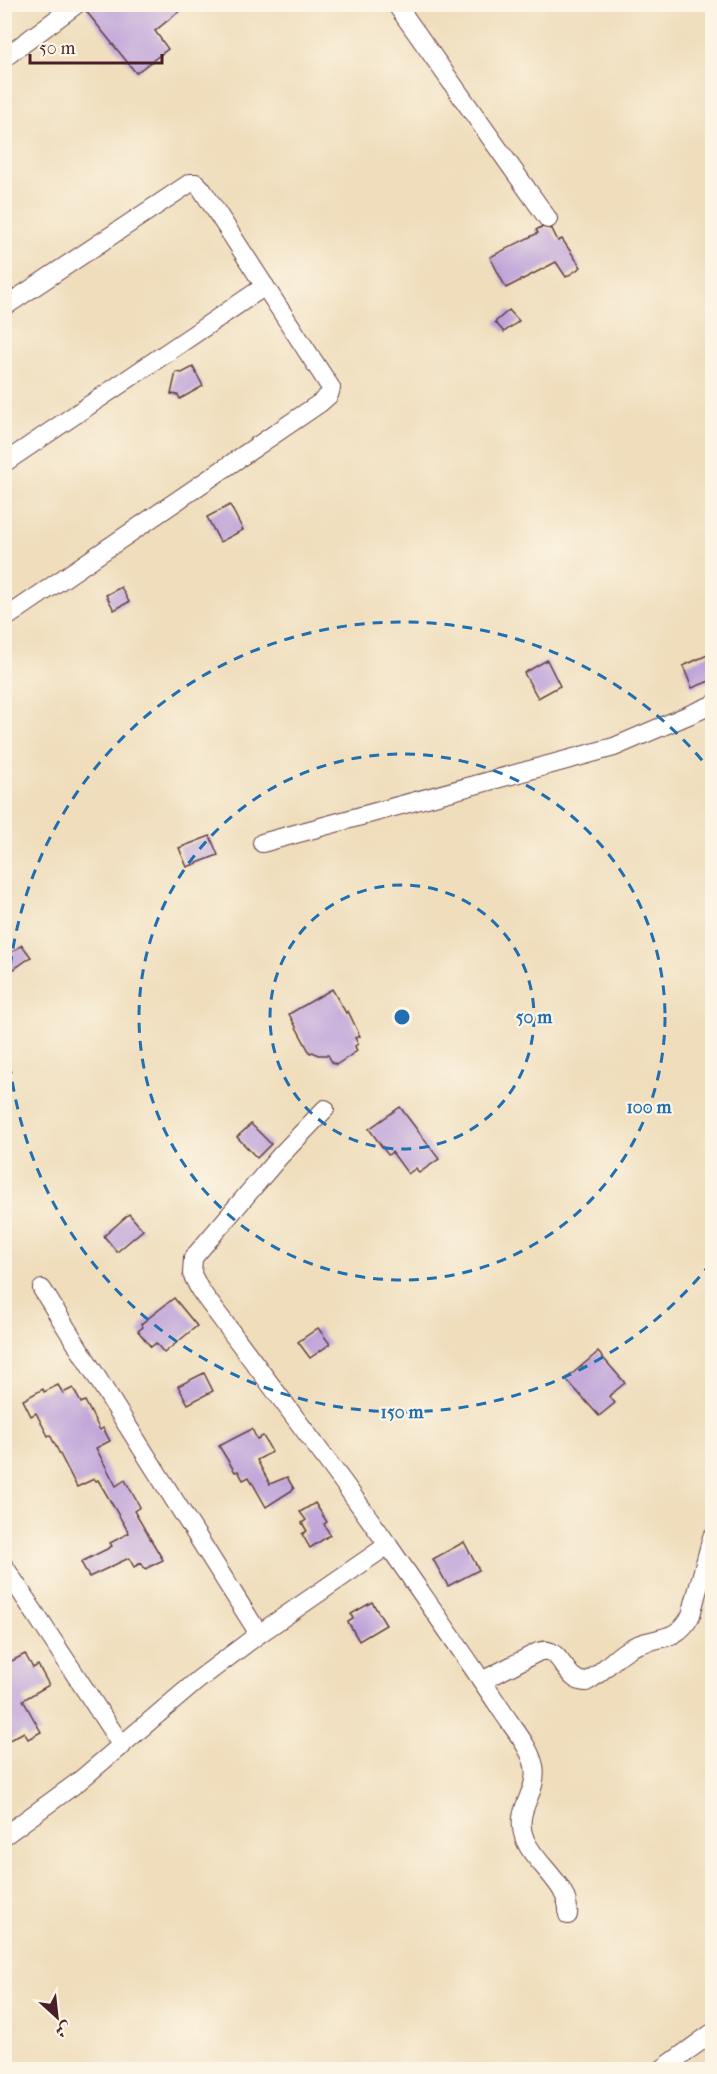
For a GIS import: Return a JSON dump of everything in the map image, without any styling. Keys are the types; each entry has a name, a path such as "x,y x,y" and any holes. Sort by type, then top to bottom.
{"street":[{"path":"4,58 77,4"},
{"path":"396,4 548,219"},
{"path":"4,307 190,183 196,183 331,388 329,395 4,619"},
{"path":"4,463 265,286"},
{"path":"262,843 614,747 712,705"},
{"path":"325,1109 280,1156 193,1258 192,1274 195,1283 388,1545 527,1750 534,1766 534,1779 521,1812 520,1824 526,1842 566,1898 568,1915"},
{"path":"42,1289 259,1634"},
{"path":"482,1681 547,1649 554,1652 574,1679 586,1682 628,1648 673,1636 685,1626 691,1615 712,1537"},
{"path":"4,1836 78,1782 198,1680 259,1634 388,1545"},
{"path":"4,1566 122,1746"},
{"path":"661,2070 712,2033"}],"building":[{"path":"93,4 188,4 155,31 168,49 136,73 86,11"},
{"path":"541,227 552,229 558,241 562,239 581,267 566,277 556,262 506,288 490,257 538,233 536,230"},
{"path":"509,310 519,321 504,332 495,322"},
{"path":"193,367 203,386 180,399 178,395 171,394 176,372 182,373"},
{"path":"230,505 243,530 220,542 207,517"},
{"path":"121,587 129,602 114,610 106,595"},
{"path":"712,653 712,680 692,688 683,666"},
{"path":"547,660 560,686 538,698 524,673"},
{"path":"210,836 218,855 187,867 179,848"},
{"path":"22,945 31,957 4,976 4,958"},
{"path":"332,989 346,1013 348,1011 360,1036 355,1038 358,1044 355,1046 357,1051 336,1065 328,1055 310,1053 289,1014"},
{"path":"400,1107 439,1159 419,1173 416,1168 408,1174 392,1152 388,1155 369,1129"},
{"path":"251,1124 271,1144 257,1158 237,1137"},
{"path":"129,1214 143,1230 117,1252 104,1236"},
{"path":"174,1298 197,1326 164,1353 156,1343 151,1347 138,1331 143,1327 141,1324"},
{"path":"318,1328 330,1344 310,1358 298,1342"},
{"path":"598,1352 625,1383 609,1396 615,1403 599,1416 566,1379"},
{"path":"204,1373 213,1391 188,1404 178,1386"},
{"path":"58,1385 63,1393 73,1388 81,1403 85,1401 100,1430 103,1428 110,1441 96,1448 116,1486 125,1480 140,1507 134,1511 163,1560 145,1569 141,1563 134,1567 129,1558 89,1577 81,1562 112,1546 110,1543 129,1533 98,1480 94,1479 77,1487 50,1435 48,1436 36,1413 31,1416 23,1400 43,1389 44,1392"},
{"path":"252,1429 257,1439 263,1436 272,1452 257,1460 270,1484 287,1477 294,1489 266,1507 249,1477 243,1480 238,1471 235,1472 219,1446"},
{"path":"315,1503 327,1522 324,1524 330,1535 310,1548 302,1534 307,1531 302,1523 306,1520 300,1512"},
{"path":"464,1542 479,1570 448,1586 433,1559"},
{"path":"372,1602 386,1625 359,1641 348,1622 353,1619 351,1614"},
{"path":"25,1654 33,1668 38,1665 49,1685 23,1700 41,1732 28,1739 24,1732 4,1743 4,1665"}]}
